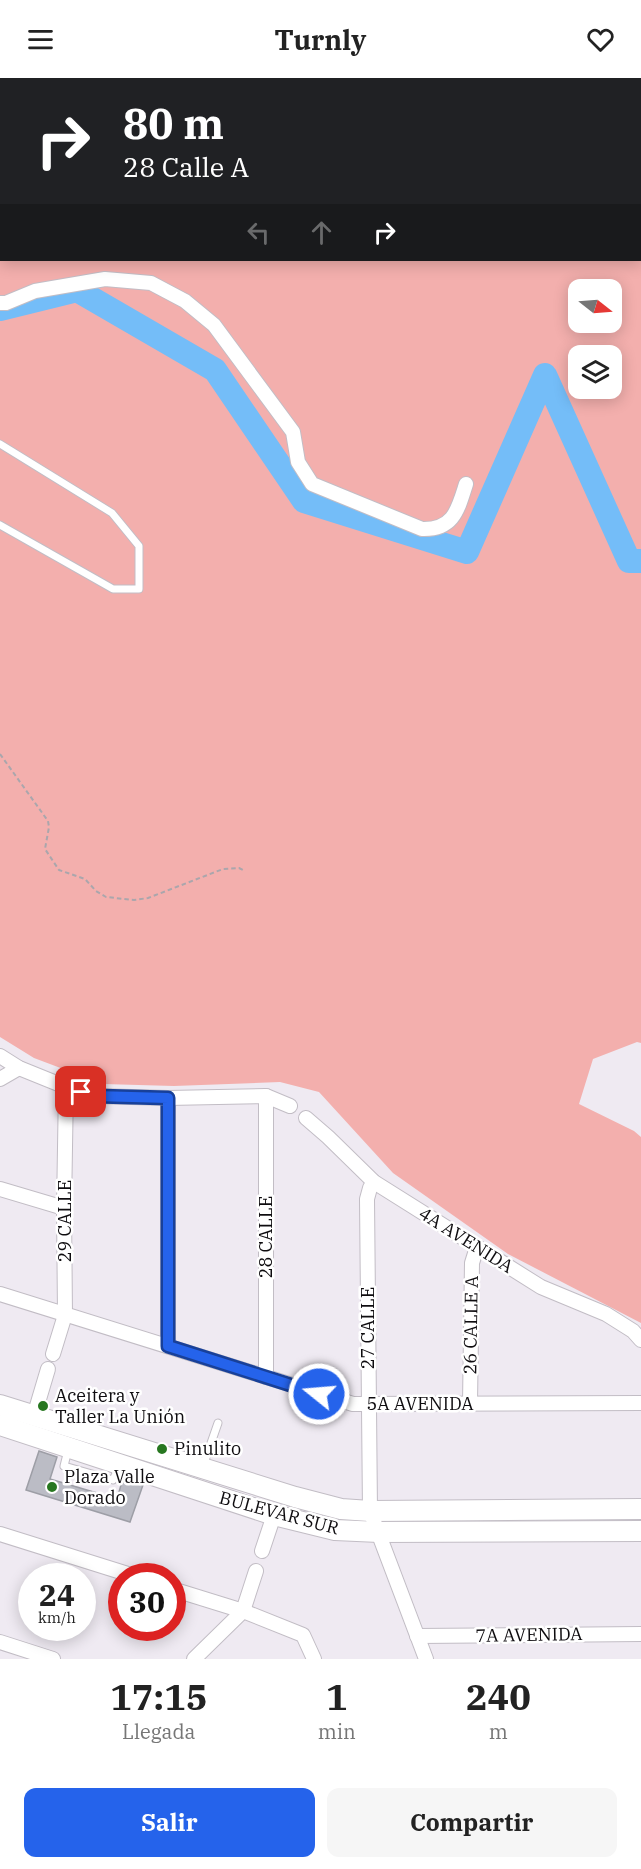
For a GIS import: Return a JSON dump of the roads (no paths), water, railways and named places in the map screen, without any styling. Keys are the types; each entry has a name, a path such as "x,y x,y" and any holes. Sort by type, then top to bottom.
{"main road":[{"name":"BULEVAR SUR","path":"0,1406 341,1509 370,1511 641,1509"},
{"name":"BULEVAR SUR","path":"0,1425 274,1515 335,1530 379,1532 641,1531"}],"street":[{"path":"0,303 6,303 34,291 105,279 151,283 185,302 214,325 293,432 298,462 312,484 422,529 435,529 448,523 458,511 466,484"},
{"path":"0,1056 19,1068 95,1096 168,1098 267,1096 290,1106"},
{"path":"0,1079 19,1068"},
{"name":"29 CALLE","path":"53,1354 65,1315 66,1087"},
{"name":"28 CALLE","path":"266,1377 267,1096"},
{"path":"168,1098 168,1346"},
{"name":"4A AVENIDA","path":"306,1118 374,1182 541,1287 606,1314 633,1331 641,1340"},
{"name":"27 CALLE","path":"370,1511 368,1199 374,1182"},
{"path":"0,1189 64,1209"},
{"name":"26 CALLE A","path":"470,1404 472,1263 477,1247"},
{"name":"5A AVENIDA","path":"0,1294 353,1404 641,1403"},
{"path":"34,1416 48,1369"},
{"path":"370,1511 426,1659"},
{"path":"262,1551 274,1515"},
{"path":"0,1534 108,1568"},
{"path":"194,1659 243,1611 256,1571"},
{"path":"186,1593 243,1611 303,1635 314,1659"},
{"name":"7A AVENIDA","path":"417,1636 641,1634"},
{"path":"0,1642 53,1659"}],"lane":[{"path":"0,444 112,513 139,546 140,589 113,589 0,525"},
{"path":"202,1468 218,1423"}],"waterway":[{"path":"0,309 77,290 215,370 304,501 467,552 545,375 629,561 641,561"}],"place":[{"name":"Aceitera y Taller La Unión","path":"43,1406"},
{"name":"Pinulito","path":"162,1449"},
{"name":"Plaza Valle Dorado","path":"52,1487"}]}
